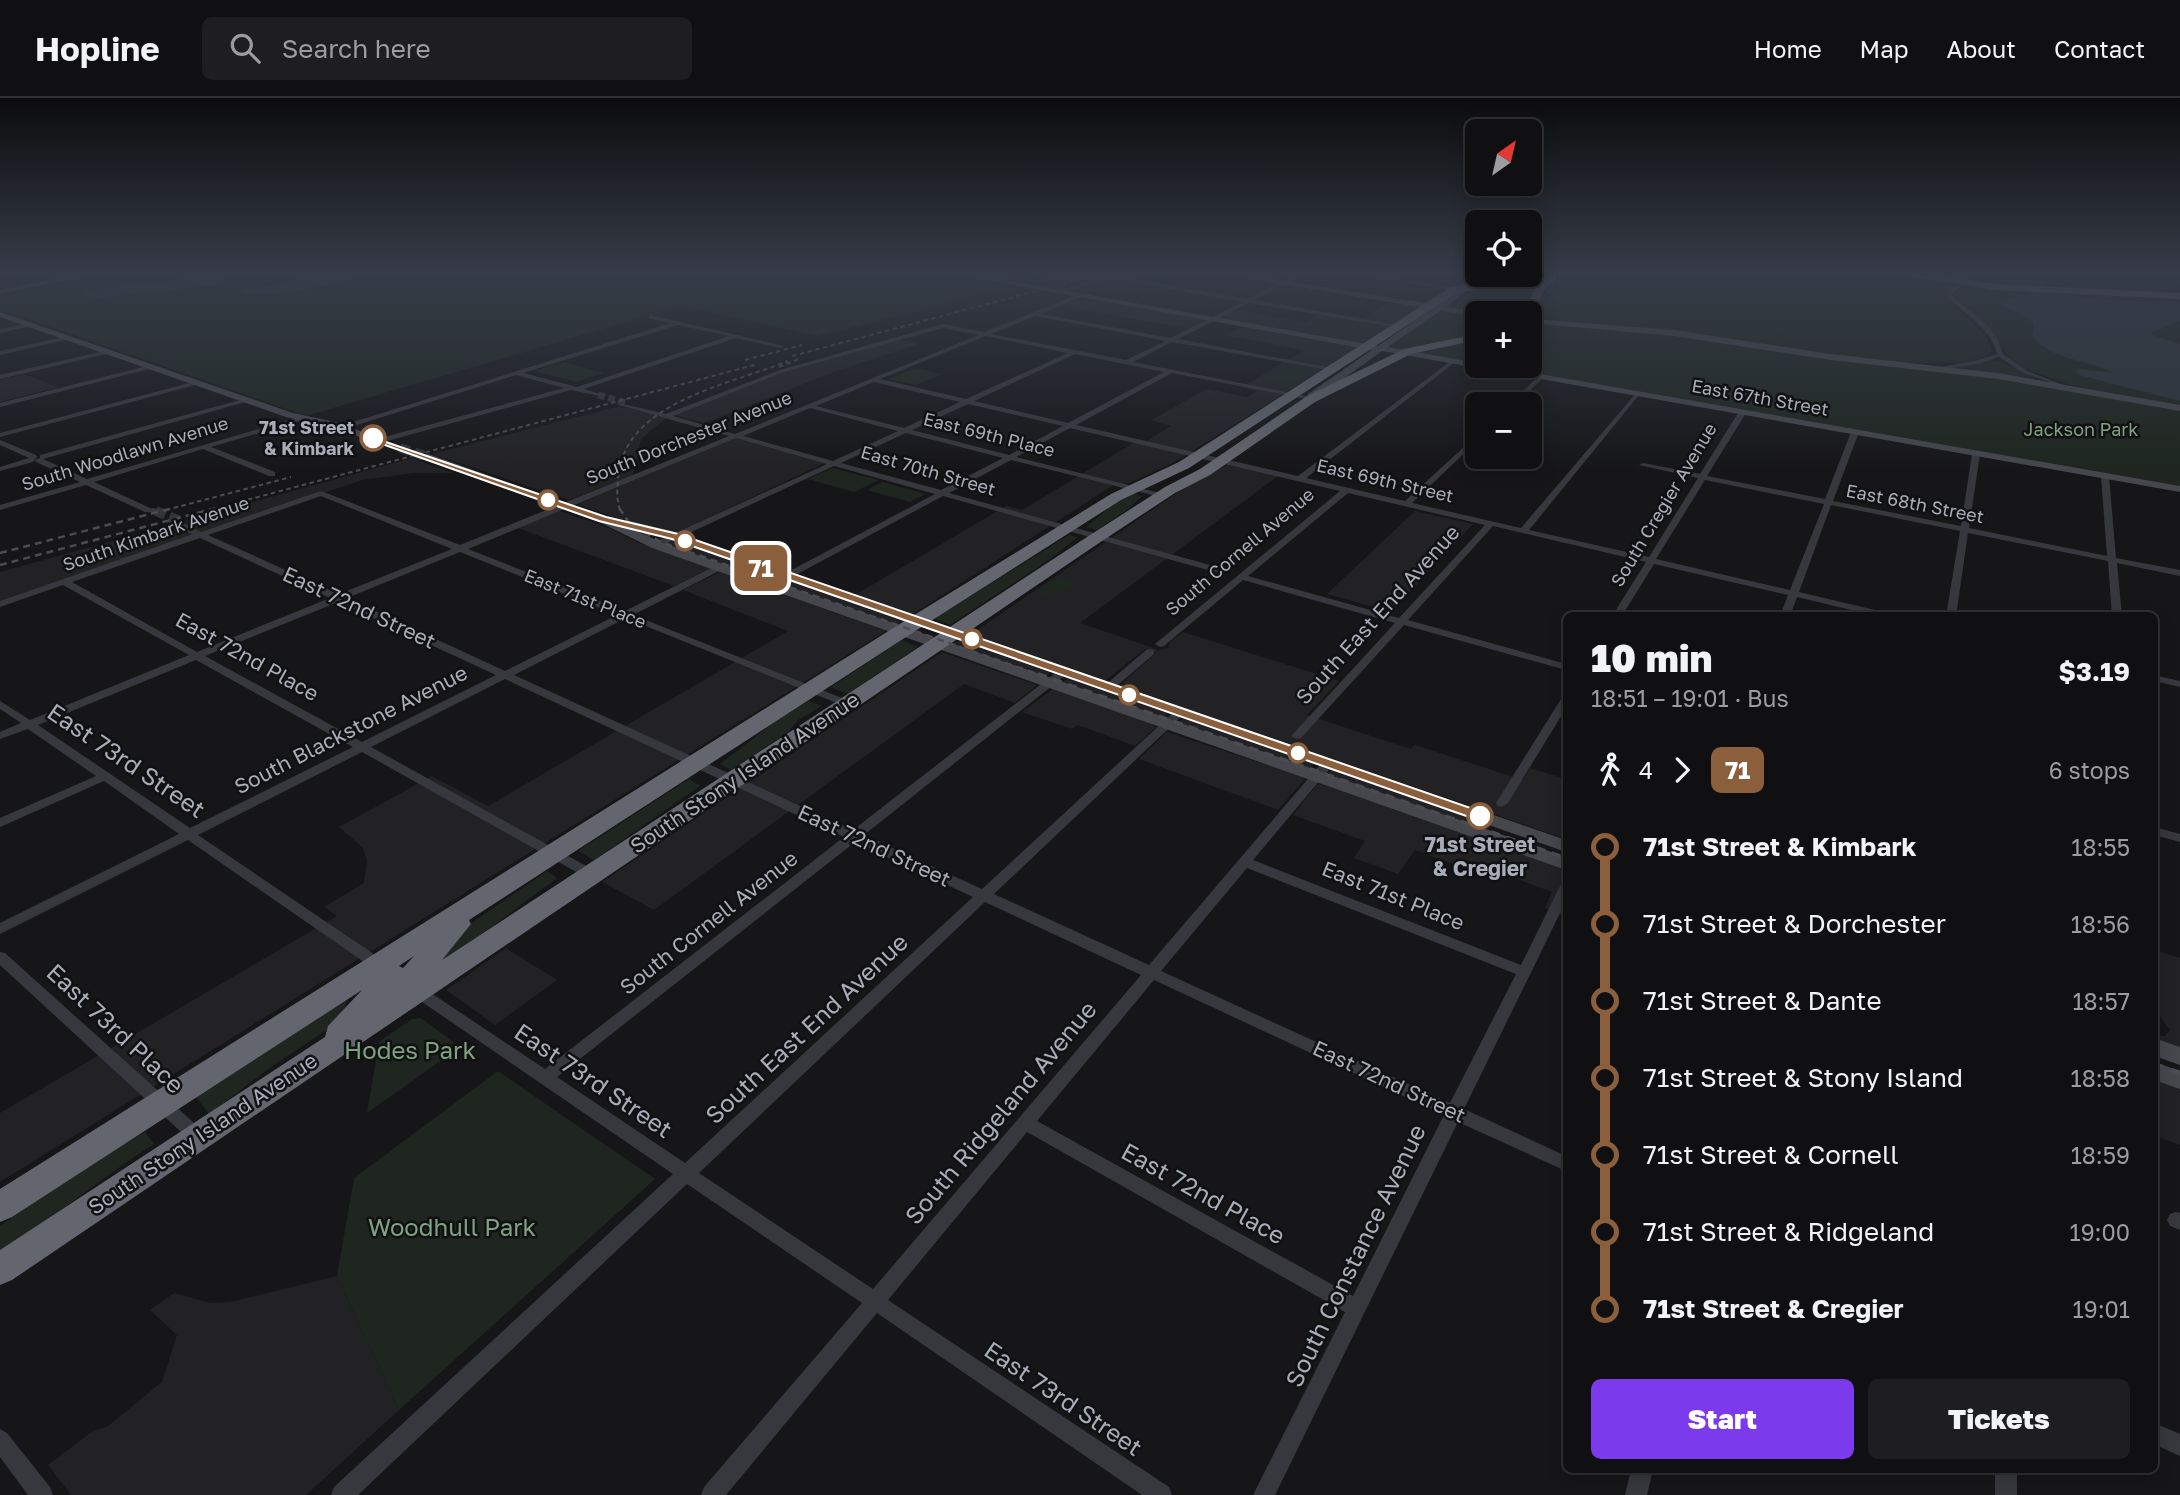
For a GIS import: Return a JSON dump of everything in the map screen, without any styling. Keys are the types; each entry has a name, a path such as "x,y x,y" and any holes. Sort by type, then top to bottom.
{"highway":[{"name":"South Stony Island Avenue","path":"0,1269 314,1059 476,903 1066,528 1132,488 1175,470 1291,395 1383,340"},
{"path":"1311,399 1404,353 1456,340"},
{"name":"South Stony Island Avenue","path":"0,1207 160,1105 592,875 945,638 1161,496 1222,461 1311,399"}],"main road":[{"path":"74,340 300,418 341,427 400,448"},
{"name":"East 67th Street","path":"1329,340 1465,364"},
{"name":"South Stony Island Avenue","path":"1311,399 1311,396 1386,340"},
{"path":"1722,340 1830,357 2059,385 2180,408"},
{"name":"East 67th Street","path":"1542,377 2180,489"},
{"path":"425,456 603,519 675,537 919,621 945,638 1050,683 1174,718 1486,827 1563,863"},
{"path":"603,519 656,545 901,632 945,638 1063,672 1108,688 1174,718"},
{"path":"1486,827 1563,845"},
{"path":"2158,1048 2180,1056"},
{"path":"2158,1072 2180,1080"}],"street":[{"path":"0,353 58,340"},
{"path":"341,427 622,340"},
{"path":"380,441 573,389 723,340"},
{"path":"755,340 781,346"},
{"path":"668,416 782,371 892,340"},
{"name":"South Dorchester Avenue","path":"0,736 971,340"},
{"path":"1017,340 1311,399"},
{"path":"1128,362 1173,340"},
{"path":"1174,340 1332,370"},
{"path":"1993,340 2000,355 2025,372 2059,385"},
{"path":"0,377 108,352"},
{"path":"656,545 1075,352"},
{"path":"1938,369 1979,362 2000,355"},
{"name":"South Cornell Avenue","path":"1300,479 1452,362"},
{"path":"0,404 151,367"},
{"path":"787,576 1171,371"},
{"path":"515,373 594,395"},
{"path":"1525,392 1540,378"},
{"name":"East 69th Street","path":"874,380 1872,612"},
{"path":"0,435 197,383"},
{"path":"1523,531 1637,394"},
{"path":"0,469 247,400"},
{"name":"East 70th Street","path":"626,404 1218,570"},
{"name":"East 69th Place","path":"810,406 1161,496"},
{"name":"South Cregier Avenue","path":"1619,612 1742,412"},
{"name":"South Woodlawn Avenue","path":"0,508 300,418"},
{"path":"1786,612 1855,432"},
{"path":"0,442 151,511"},
{"path":"204,447 272,474"},
{"path":"1406,503 1465,448"},
{"path":"1952,612 1976,454"},
{"name":"East 68th Street","path":"1643,465 2180,573"},
{"path":"2105,476 2117,612"},
{"name":"South Cornell Avenue","path":"1108,688 1346,489"},
{"name":"South Kimbark Avenue","path":"0,604 321,493"},
{"name":"East 71st Place","path":"321,493 848,704"},
{"name":"South East End Avenue","path":"1297,736 1491,523"},
{"name":"East 72nd Street","path":"178,524 1563,1163"},
{"name":"South Blackstone Avenue","path":"0,929 720,567"},
{"path":"1242,577 1563,666"},
{"name":"East 72nd Place","path":"64,582 592,875"},
{"name":"South Cornell Avenue","path":"545,1077 1063,672"},
{"path":"2158,679 2180,684"},
{"name":"East 73rd Street","path":"0,704 1161,1495"},
{"path":"1502,803 1563,704"},
{"name":"South East End Avenue","path":"342,1495 1174,718"},
{"name":"South Ridgeland Avenue","path":"712,1495 1322,770"},
{"path":"0,823 104,776"},
{"path":"2158,832 2180,838"},
{"name":"East 71st Place","path":"1245,862 1525,972"},
{"name":"South Constance Avenue","path":"1264,1495 1563,894"},
{"name":"East 73rd Place","path":"0,957 198,1137"},
{"name":"East 72nd Place","path":"1025,1123 1357,1308"},
{"path":"2158,1435 2180,1445"},
{"path":"0,1440 43,1495"},
{"path":"1636,1495 1641,1473"},
{"path":"2006,1495 2007,1473"}],"shaded area":[{"path":"884,340 918,344 834,372 704,423 671,414 785,369"},
{"path":"1252,340 1319,340 1358,347 1173,463 1129,483 1112,486 913,614 855,595 1006,506 1022,510 1140,439 1147,441 1171,426 1151,420 1207,389 1247,397 1257,391 1242,387 1304,350"},
{"path":"1340,340 1369,340 1363,344"},
{"path":"2036,340 2168,340 2180,344 2180,401 2079,375 2076,371 2079,369 2114,373 2060,355"},
{"path":"24,374 58,387 0,402 0,380"},
{"path":"620,406 666,418 641,439 633,475 569,500 432,454"},
{"path":"736,438 825,463 675,533 616,518 577,504"},
{"path":"412,458 453,473 413,473 362,480 0,602 0,572"},
{"path":"1226,465 1278,476 1080,623 1159,650 1168,648 1170,642 1183,632 1339,681 1307,715 1411,749 1415,745 1523,780 1530,768 1563,778 1563,838 1119,686 1156,653 1145,649 1105,681 970,635 1184,488"},
{"path":"559,511 710,568 674,586 518,528"},
{"path":"1415,511 1473,524 1391,612 1327,594"},
{"path":"677,539 906,618 893,627 663,545"},
{"path":"720,572 886,631 0,1182 0,1113 337,916 324,907 364,883 367,861 363,848 339,827 432,776 488,806 788,631 683,590"},
{"path":"961,639 1052,671 1044,678 950,646"},
{"path":"942,652 1037,685 1015,703 964,684 654,910 602,882"},
{"path":"1069,677 1170,711 1162,719 1060,684"},
{"path":"1053,689 1152,724 1155,728 1135,746 1078,725 1072,729 1022,712"},
{"path":"1185,717 1315,762 1308,770 1177,725"},
{"path":"1167,732 1303,777 1304,780 1278,810 1139,759"},
{"path":"1332,768 1481,819 1475,829 1326,777"},
{"path":"1321,784 1563,869 1563,915 1545,908 1552,892 1463,859 1459,866 1415,850 1398,874 1354,858 1365,841 1293,815 1317,785"},
{"path":"506,948 557,980 495,1025 446,990"},
{"path":"2158,951 2180,958 2180,1049 2158,1041 2158,1035 2165,1036 2170,1030 2159,1015"},
{"path":"2158,1080 2180,1088 2180,1145 2160,1138"},
{"path":"337,1276 399,1410 306,1495 71,1495 48,1465 93,1431 108,1426 162,1382 177,1335 150,1310 174,1293 210,1303 230,1302"}],"green space":[{"path":"89,340 564,340 306,416"},
{"path":"1398,340 1451,340 1402,350 1388,347"},
{"name":"Jackson Park","path":"1542,340 1715,340 1977,375 2180,410 2180,486 1542,376"},
{"path":"1707,340 1988,340 1992,351 1986,357 1962,363 1897,363"},
{"path":"1997,340 2180,340 2180,406 2067,384 2022,368 2009,358"},
{"path":"1465,341 1465,362 1415,353 1416,350"},
{"name":"Jackson Park","path":"1998,360 2037,379 1953,368"},
{"path":"563,362 604,373 576,382 534,371"},
{"path":"1287,365 1315,370 1291,385 1262,379"},
{"path":"915,368 942,374 916,385 889,379"},
{"path":"833,468 879,480 854,492 808,479"},
{"path":"883,482 925,494 910,502 867,490"},
{"path":"1134,494 1142,496 1128,509 1097,530 1086,527 1115,503"},
{"path":"1069,535 1078,537 1050,559 950,625 934,619"},
{"path":"1060,577 1078,583 1053,600 1035,594"},
{"path":"902,640 918,647 847,694 831,687"},
{"path":"809,701 822,706 798,720 788,732 731,770 720,764 777,720"},
{"path":"689,779 700,786 594,860 578,851"},
{"path":"547,871 557,878 486,931 427,970 456,934"},
{"path":"348,998 340,1021 271,1067 209,1114 196,1097"},
{"name":"Hodes Park","path":"421,1018 460,1047 367,1113 379,1042 412,1019"},
{"name":"Woodhull Park","path":"498,1071 655,1179 399,1410 337,1276 354,1178"},
{"path":"145,1132 154,1144 0,1253 0,1226 81,1169"}],"tunnel":[{"path":"598,395 626,403"},
{"path":"400,448 425,456"},
{"path":"156,511 180,521"}],"railway":[{"path":"792,356 851,340"},
{"path":"745,360 802,345"},
{"path":"779,367 801,358"},
{"path":"620,509 617,491 619,472 627,448 642,428 686,398 788,361"},
{"path":"209,510 758,364"},
{"path":"166,510 291,477"},
{"path":"0,553 173,508"},
{"path":"0,565 216,508"},
{"path":"620,509 631,525 661,542 1043,676"},
{"path":"1038,674 1563,857"},
{"path":"2158,1065 2180,1073"}],"bus line":[{"name":"71","path":"373,438 603,519 675,537 1480,816"}],"place":[{"name":"71st Street & Kimbark","path":"373,438"},
{"name":"71st Street & Cregier","path":"1480,816"}]}
